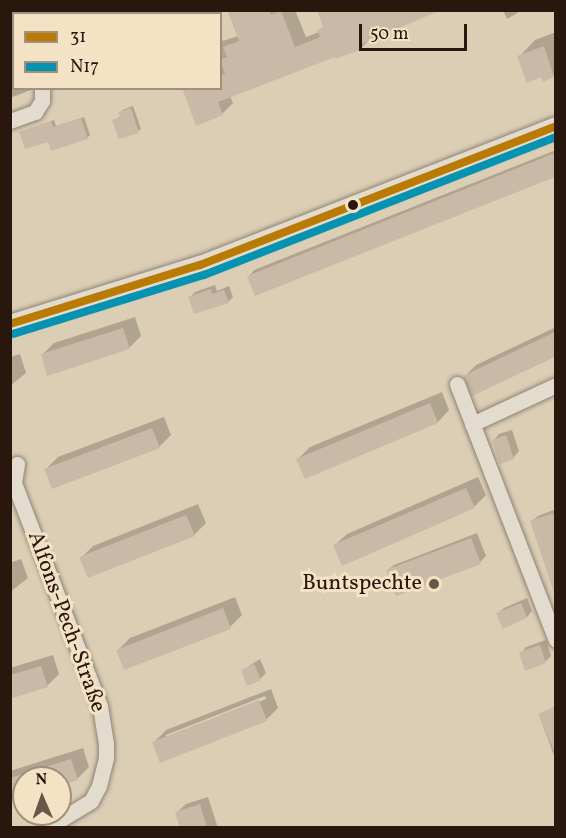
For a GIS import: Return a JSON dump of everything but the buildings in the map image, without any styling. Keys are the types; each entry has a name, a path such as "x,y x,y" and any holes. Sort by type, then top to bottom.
{"street":[{"path":"10,121 35,112 42,101 42,90"},
{"path":"10,324 200,265 555,126"},
{"path":"457,384 555,640"},
{"path":"472,424 555,385"},
{"name":"Alfons-Pech-Straße","path":"17,464 14,483 100,706 106,743 106,758 99,786 92,801 47,828"}],"transit line":[{"name":"31","path":"10,324 200,265 556,126"},
{"name":"N17","path":"13,334 204,275 556,137"}],"place":[{"name":"Buntspechte","path":"434,584"}]}
